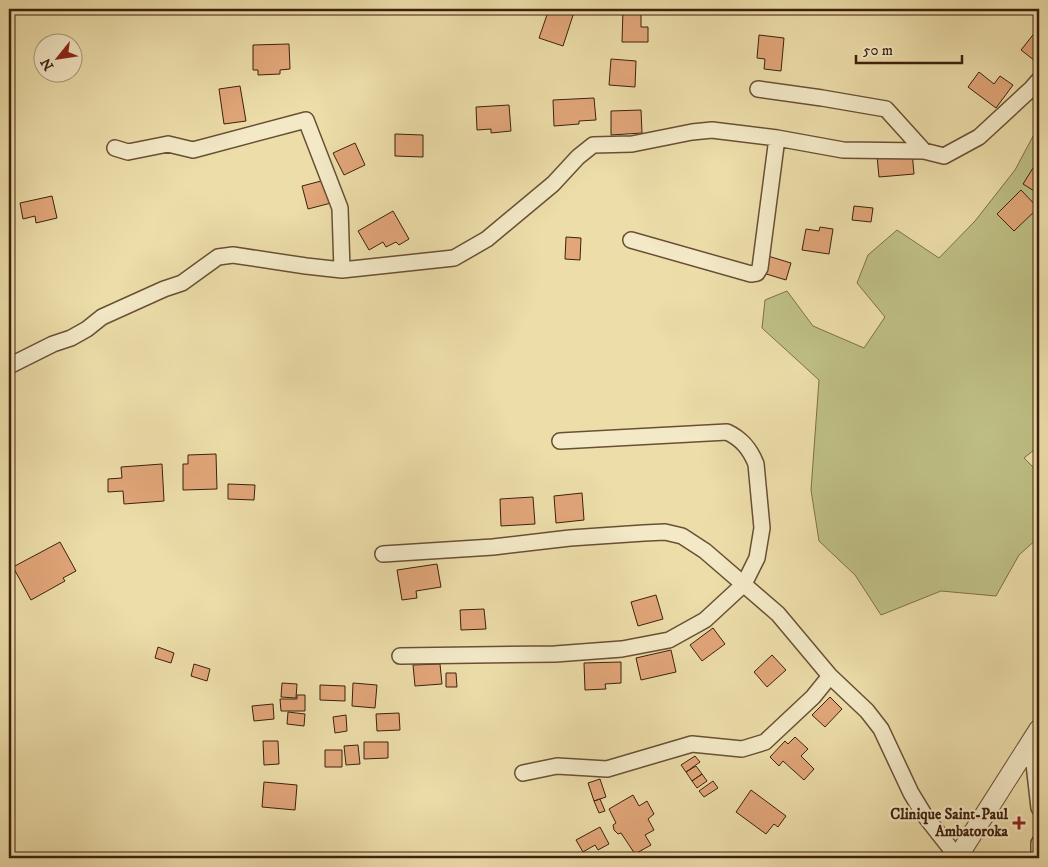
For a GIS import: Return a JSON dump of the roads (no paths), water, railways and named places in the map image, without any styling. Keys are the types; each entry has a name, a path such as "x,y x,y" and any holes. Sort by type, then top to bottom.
{"street":[{"path":"9,366 53,344 71,338 87,329 102,317 164,289 182,284 218,257 233,255 342,270 454,258 487,240 553,184 578,157 593,145 632,144 712,130 777,138 843,150 924,151 944,156 979,136 1037,87"},
{"path":"758,90 886,109 924,151"},
{"path":"114,148 128,152 168,144 193,150 306,120 340,208 342,270"},
{"path":"631,240 751,274 757,273 760,268 777,138"},
{"path":"400,656 555,654 622,649 669,640 705,620 744,584 757,558 762,528 756,464 752,454 737,437 727,432 560,441"},
{"path":"383,554 493,547 570,538 665,532 682,536 705,551 778,614 830,676 867,711 881,729 911,793 925,816 957,858 1039,729"},
{"path":"523,773 557,766 607,769 692,744 742,749 764,742 813,697 830,676"},
{"path":"1024,754 1034,764 1039,808"},
{"path":"1039,843 1039,858"}],"place":[{"name":"Clinique Saint-Paul Ambatoroka","path":"1019,823"}]}
